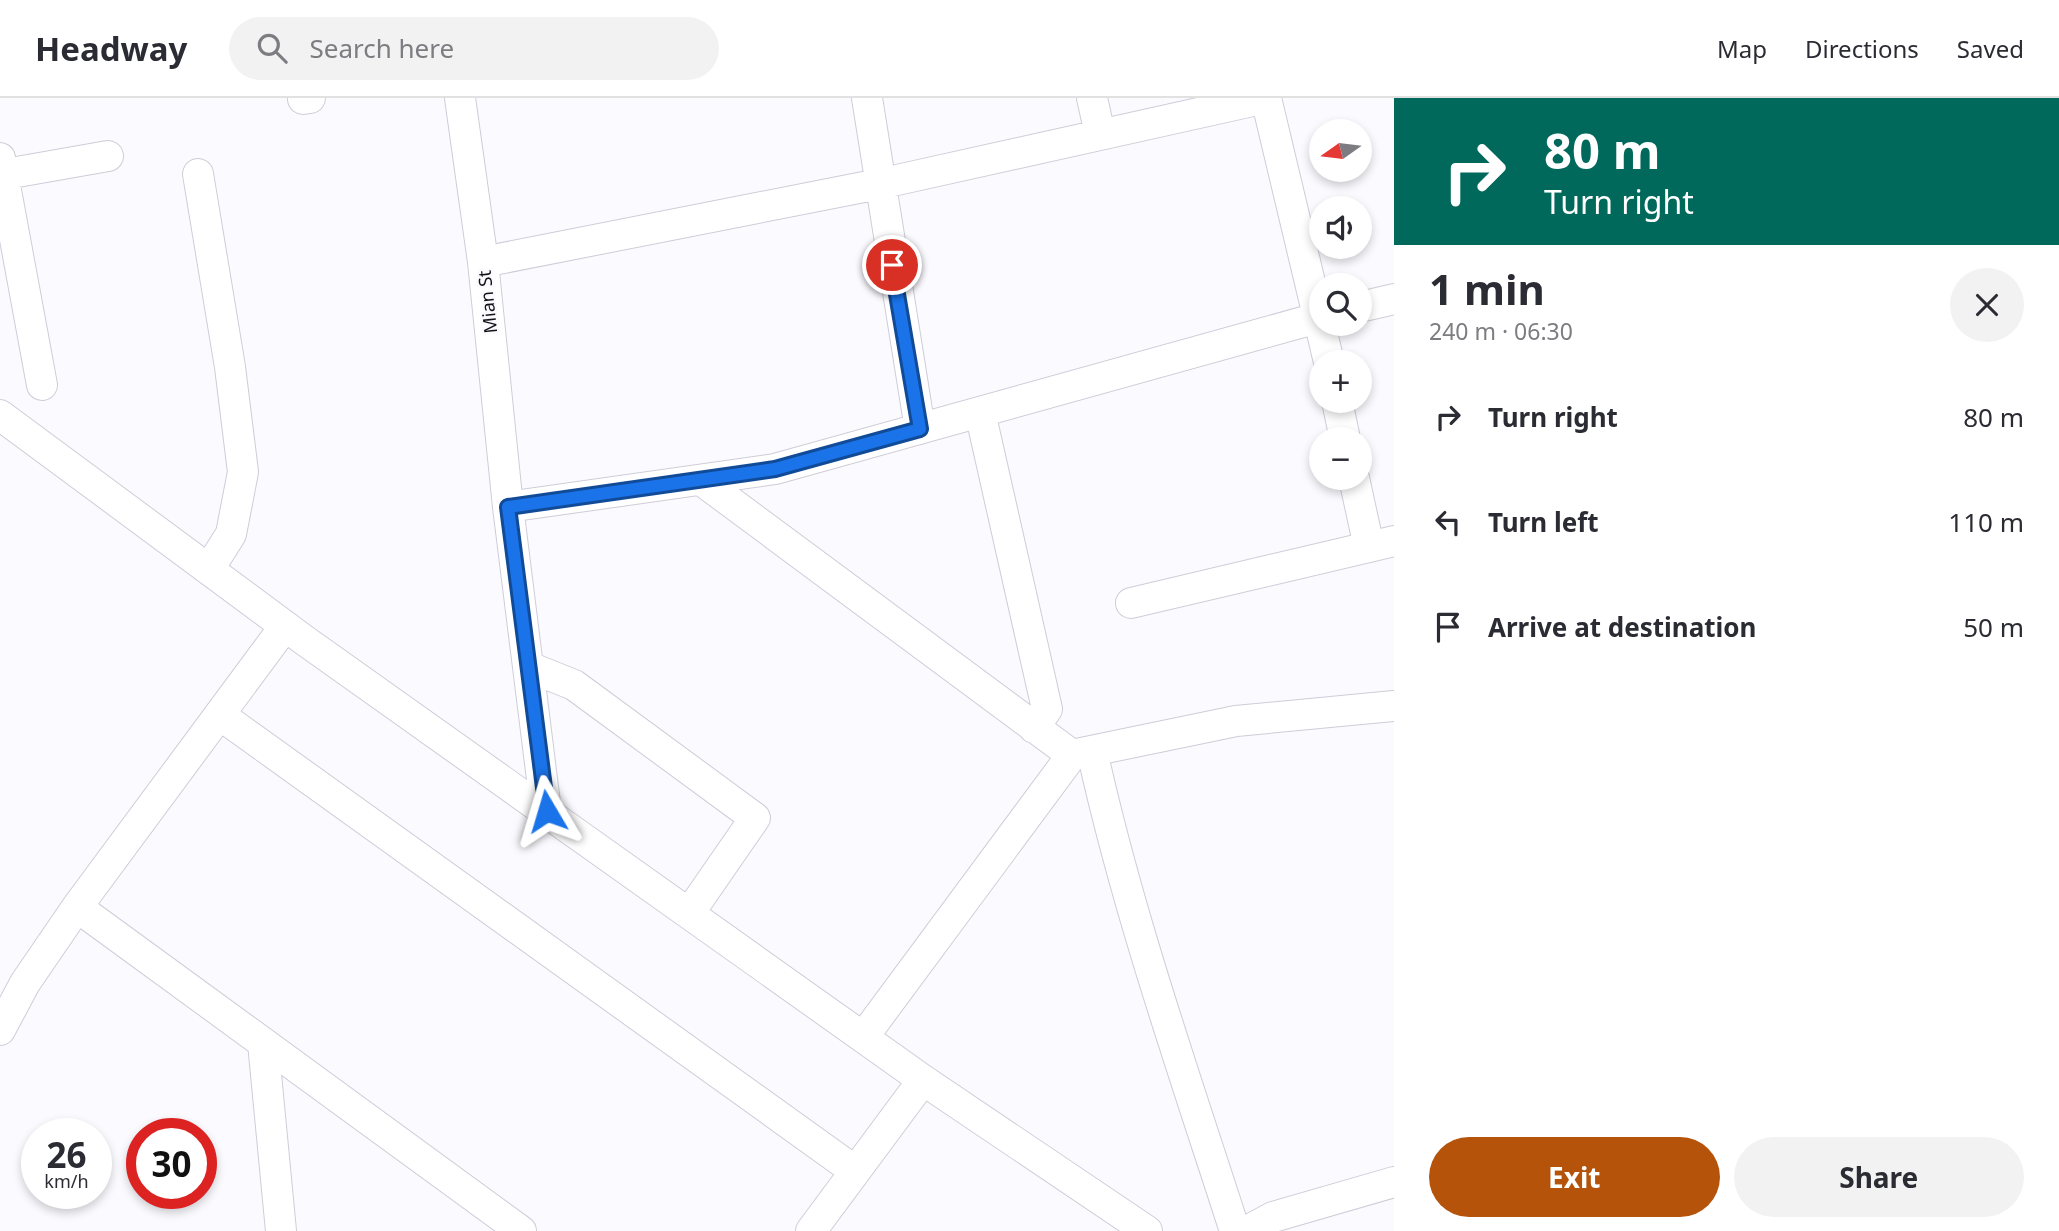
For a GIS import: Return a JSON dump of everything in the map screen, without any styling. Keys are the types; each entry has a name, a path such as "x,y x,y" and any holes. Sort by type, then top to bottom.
{"street":[{"path":"303,99 310,98"},
{"name":"Mian St","path":"460,98 483,262 508,507 547,811"},
{"path":"867,98 920,429"},
{"path":"1092,98 1100,134"},
{"path":"483,262 879,184 1266,98 1309,273"},
{"path":"42,384 1,169 108,156"},
{"path":"198,174 230,368 243,472 231,534 208,569"},
{"path":"1372,304 1394,299"},
{"path":"508,507 775,469 1309,321"},
{"path":"979,412 1047,709 1034,728"},
{"path":"0,415 285,626 923,1080 1147,1231"},
{"path":"701,480 1034,728 1082,753 1104,804 1178,1055 1235,1231"},
{"path":"1132,603 1381,544 1359,490"},
{"path":"0,1030 13,980 77,907 285,626"},
{"path":"529,667 574,685 755,818 690,912"},
{"path":"864,1037 1082,753 1236,721 1394,706"},
{"path":"220,715 855,1171"},
{"path":"77,907 522,1231"},
{"path":"263,1043 281,1231"},
{"path":"811,1231 923,1080"},
{"path":"1247,1231 1273,1217 1394,1182"}],"route":[{"path":"547,811 508,507 775,469 920,429 892,265"}]}
